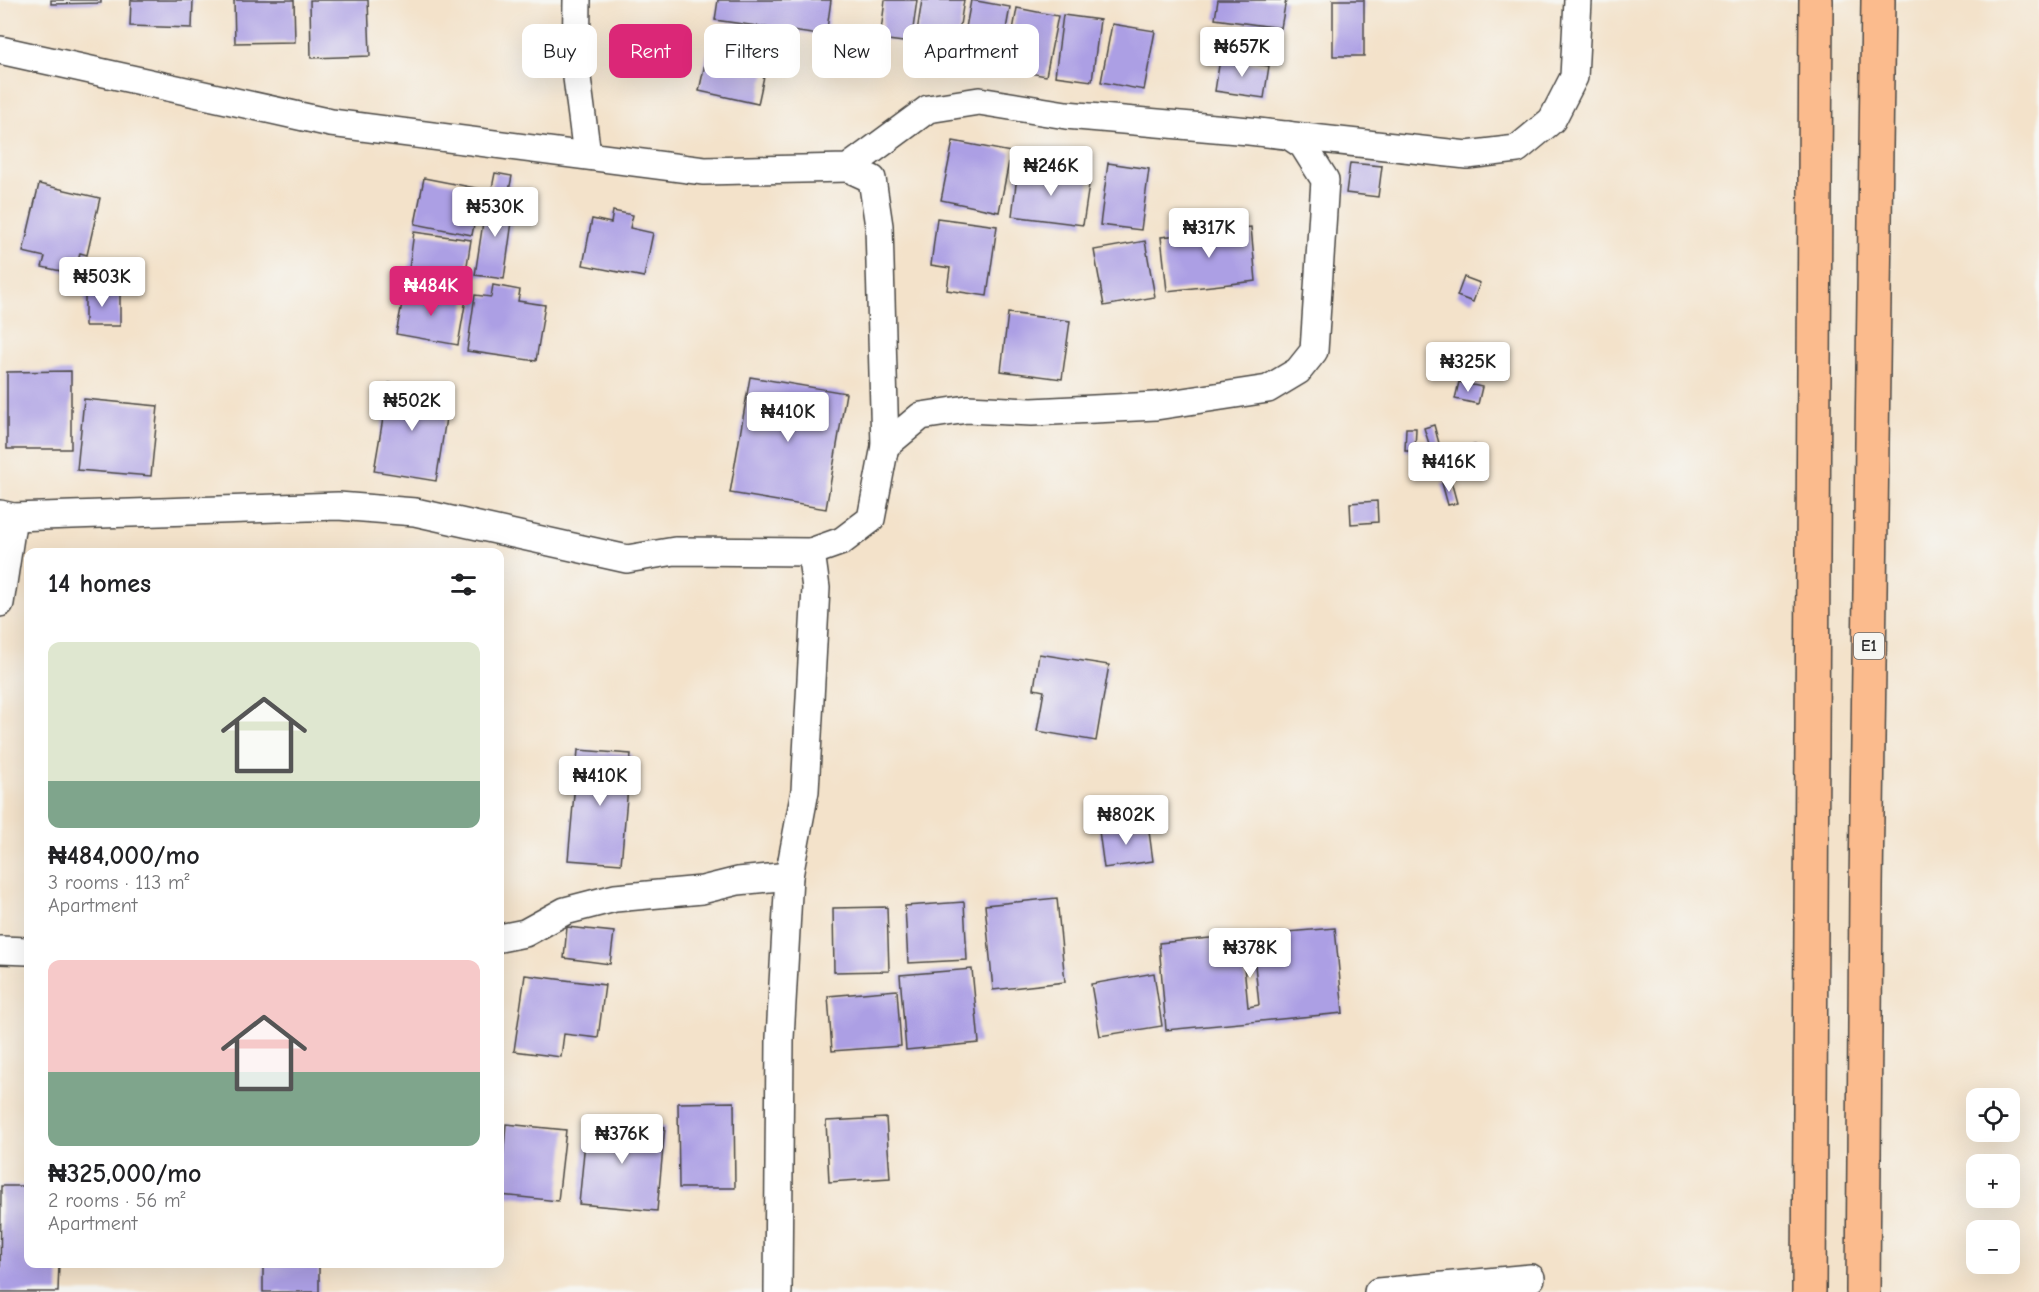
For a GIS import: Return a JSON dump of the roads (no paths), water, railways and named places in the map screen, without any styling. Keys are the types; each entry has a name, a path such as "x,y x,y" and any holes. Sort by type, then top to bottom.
{"highway":[{"path":"1809,1292 1816,0"},
{"name":"E1","path":"1863,1292 1878,0"}],"street":[{"path":"577,0 576,70 586,155"},
{"path":"848,168 928,109 980,101 1066,115 1288,135 1467,155 1516,149 1552,120 1574,77 1578,0"},
{"path":"0,50 331,123 704,171 848,168 872,179 879,226 885,446 871,519 842,541 811,552 675,551 627,559 415,512 339,506 7,516 0,603"},
{"path":"885,446 921,416 967,409 1032,412 1156,406 1268,389 1298,371 1314,351 1325,180 1303,146 1288,135"},
{"path":"778,1292 780,1038 789,876 805,791 816,588 811,552"},
{"path":"504,937 525,933 566,911 615,898 702,890 738,881 789,876"},
{"path":"0,950 24,951"},
{"path":"1377,1292 1531,1278"}]}
